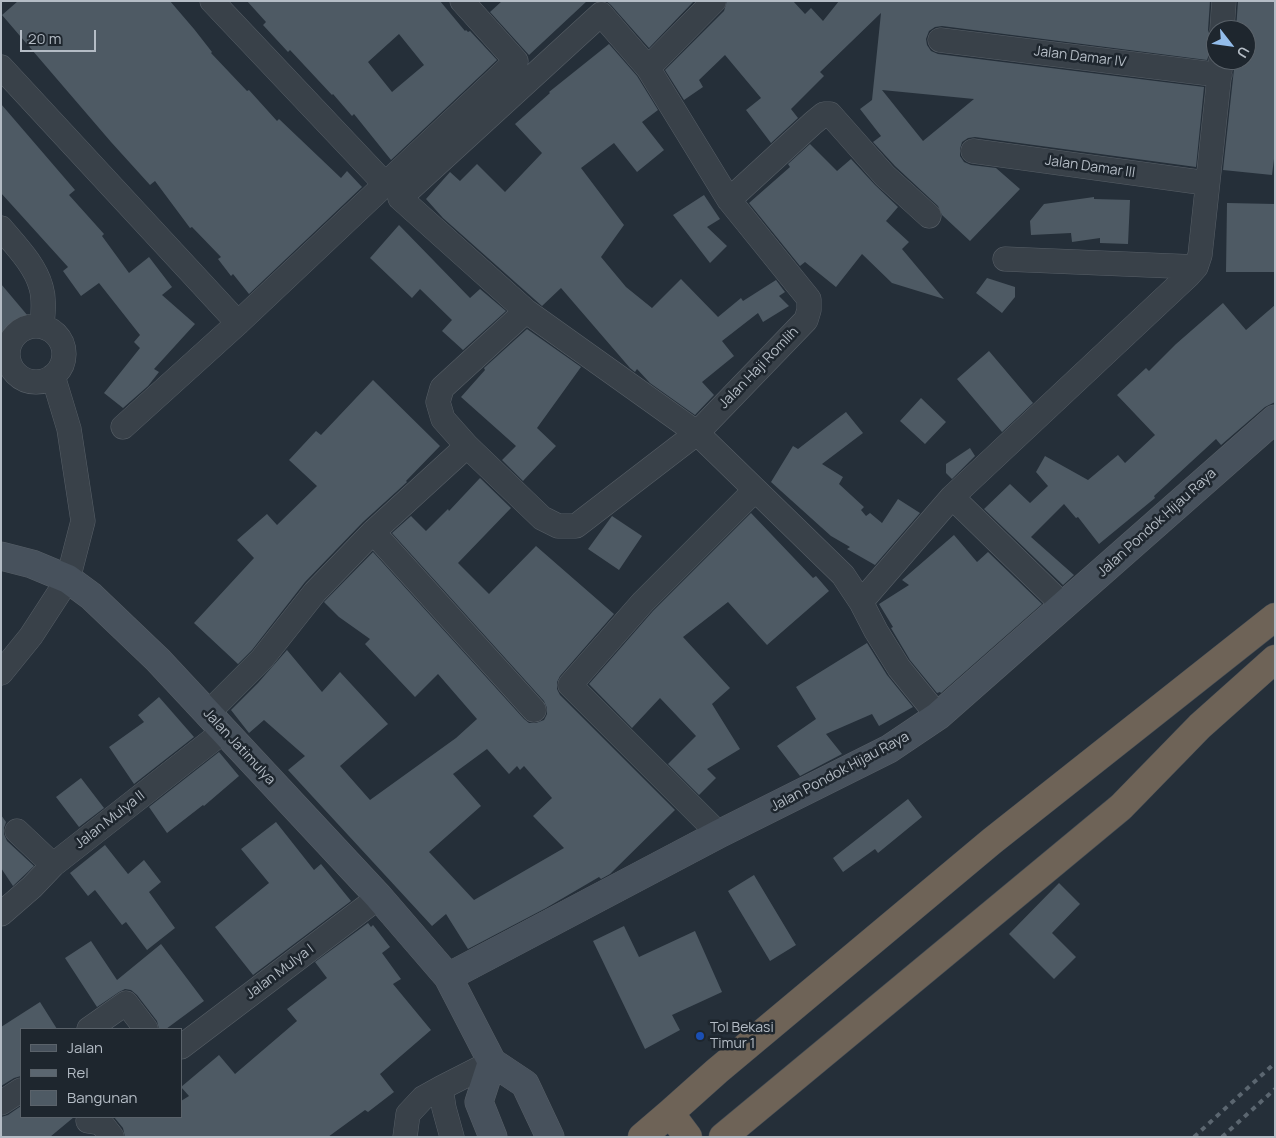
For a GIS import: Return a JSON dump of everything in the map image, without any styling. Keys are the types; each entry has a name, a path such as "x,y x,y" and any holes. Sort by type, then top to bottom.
{"highway":[{"path":"642,1137 724,1064 992,841 1275,617"},
{"path":"723,1137 1121,807 1200,726 1275,659"},
{"path":"670,1114 688,1137"}],"street":[{"path":"212,1 385,184"},
{"path":"122,427 238,324 516,61 462,1"},
{"path":"648,68 714,1"},
{"path":"1223,20 1224,1"},
{"path":"595,7 400,198 526,311 697,433 843,575 900,668 938,716"},
{"name":"Jalan Haji Romlih","path":"526,311 442,388 438,402 443,419 467,446 542,518 558,526 576,526 697,433 806,320 809,310 809,299 729,200 648,68 595,7"},
{"name":"Jalan Damar IV","path":"940,40 1206,66"},
{"path":"1,67 238,324"},
{"path":"861,602 952,498 1196,267 1200,255 1206,183 1220,70"},
{"path":"729,200 813,123 824,114 830,114 885,176 929,216"},
{"name":"Jalan Damar III","path":"973,151 1206,183"},
{"path":"1,228 29,262 41,286 44,306 42,326"},
{"path":"1005,259 1196,267"},
{"path":"42,326 51,330 59,338 63,348 64,358 60,368 53,376 44,381 33,382 23,379 5,364 11,342 18,332 29,327 42,326"},
{"path":"1,673 31,636 68,579 83,521 69,429 53,376"},
{"name":"Jalan Pondok Hijau Raya","path":"448,977 719,834 889,749 938,716 1275,418"},
{"name":"Jalan Mulya II","path":"1,914 32,887 52,865 216,722 262,659 315,592 372,532 467,446"},
{"path":"719,834 570,685 642,602 755,490"},
{"path":"952,498 1064,606"},
{"path":"372,532 534,710"},
{"name":"Jalan Jatimulya","path":"1,556 32,564 68,579 109,613 158,660 379,897 448,977 492,1062"},
{"path":"17,831 52,865"},
{"name":"Jalan Mulya I","path":"182,1046 379,897"},
{"path":"90,1028 126,1002 145,1028"},
{"path":"405,1137 408,1114 422,1098 492,1062"},
{"path":"492,1062 479,1102 493,1137"},
{"path":"492,1062 525,1084 550,1137"},
{"path":"441,1088 452,1137"},
{"path":"1,1103 20,1091"},
{"path":"88,1122 101,1123 112,1137"}],"building":[{"path":"18,1 170,1 194,29 211,53 277,121 279,119 341,178 347,171 362,187 249,294 233,274 231,276 218,259 221,257 192,227 190,228 155,181 150,185 2,15"},
{"path":"247,1 440,1 465,31 470,31 497,60 391,160 354,114 352,116 290,50 288,52 263,25 266,22","holes":["399,34 424,65 392,92 368,62"]},
{"path":"502,1 587,1 529,55 490,12"},
{"path":"606,1 694,1 649,48"},
{"path":"727,1 793,1 805,14 811,8 823,21 839,1 1210,1 1209,20 1206,20 1206,60 942,26 935,27 929,31 926,39 927,45 931,51 938,54 1204,87 1196,167 975,137 968,138 962,142 960,149 960,156 964,162 971,165 996,168 1020,189 970,241 942,215 938,206 895,166 873,142 881,136 860,109 872,100 881,13 820,72 824,76 791,109 798,118 771,143 746,110 761,98 725,55 699,80 703,87 684,100 665,70 724,11","holes":["882,90 974,99 923,141"]},
{"path":"1238,1 1275,1 1275,151 1272,175 1223,170 1234,70 1256,70 1256,20 1237,20"},
{"path":"609,44 637,76 658,110 642,122 664,150 637,172 614,143 581,168 624,225 601,257 626,287 652,308 681,279 718,317 741,298 743,301 776,280 785,292 779,296 789,306 763,322 758,313 722,341 734,356 702,382 714,395 695,415 650,383 637,369 635,372 630,368 561,288 542,306 443,218 426,199 450,172 460,181 477,164 505,192 542,153 515,124 549,92"},
{"path":"1,104 75,190 69,195 104,234 102,236 129,273 149,257 172,287 162,295 195,324 154,369 159,372 148,386 123,408 104,393 140,348 134,342 140,335 99,283 81,296 63,271 68,267 1,193"},
{"path":"810,144 837,171 851,159 898,207 886,221 909,242 902,249 944,299 892,283 862,254 836,287 805,262 800,266 749,203 790,167 788,164"},
{"path":"704,195 720,219 707,227 727,246 710,263 673,215"},
{"path":"1094,197 1094,199 1130,200 1128,244 1100,243 1100,238 1072,242 1071,233 1031,235 1030,221 1044,204"},
{"path":"1227,203 1275,204 1275,272 1226,272"},
{"path":"399,225 470,298 480,289 506,311 463,350 442,331 452,320 420,289 412,298 370,258"},
{"path":"987,278 1015,287 1015,297 1002,313 976,293"},
{"path":"1,284 28,316 1,338"},
{"path":"1223,303 1246,330 1275,305 1275,402 1265,407 1221,445 1216,439 1154,496 1155,498 1099,544 1078,517 1076,518 1064,504 1031,537 1074,575 1063,585 984,509 1010,484 1030,503 1048,486 1036,472 1045,456 1088,480 1118,455 1125,463 1155,435 1117,395 1146,368 1149,371 1176,344"},
{"path":"527,329 581,367 537,428 556,446 523,481 502,460 516,446 461,397 485,370 484,368"},
{"path":"989,351 1033,403 1002,432 957,379"},
{"path":"373,380 440,446 407,482 363,522 305,582 252,650 238,664 194,623 254,558 237,540 267,514 277,525 317,486 289,460 316,431 321,435"},
{"path":"921,398 946,422 925,444 900,421"},
{"path":"846,412 863,433 822,464 843,477 839,484 864,507 861,510 866,516 870,513 882,523 898,499 920,513 875,565 847,549 850,547 831,536 771,482 793,446 798,449"},
{"path":"970,448 975,456 952,479 946,473 946,464"},
{"path":"480,478 511,508 458,563 489,594 536,546 614,614 560,676 557,682 557,689 560,695 675,810 610,874 601,879 599,877 546,908 468,949 446,914 432,926 288,770 305,756 264,720 249,733 231,710 287,650 322,692 340,672 388,724 340,766 370,800 456,738 477,719 438,674 415,697 365,644 370,639 339,617 324,602 373,552 524,719 529,723 544,720 547,708 544,701 392,533 411,516 426,531 448,509 449,511","holes":["487,749 509,774 517,766 520,770 524,766 552,798 533,816 564,848 474,900 429,852 481,806 453,774"]},
{"path":"751,513 813,578 816,576 829,591 767,645 728,602 683,637 730,688 712,704 740,749 707,769 716,778 699,795 668,764 696,736 660,698 632,728 589,684 653,611"},
{"path":"612,516 642,536 619,570 588,549"},
{"path":"954,535 977,562 988,552 1042,604 941,693 937,693 910,660 879,604 909,585 902,580"},
{"path":"867,643 887,675 913,707 879,726 872,714 826,734 842,754 800,776 777,746 816,719 796,687"},
{"path":"159,697 194,737 134,784 109,747 144,722 138,715"},
{"path":"219,752 239,776 204,806 167,833 149,807"},
{"path":"81,778 104,808 79,827 56,797"},
{"path":"908,799 922,817 878,853 875,849 843,872 833,858"},
{"path":"1,815 6,822 4,834 7,841 34,866 13,886 1,868"},
{"path":"276,822 314,870 321,864 351,901 253,975 215,927 269,883 241,849"},
{"path":"105,845 128,874 144,860 161,882 149,892 175,928 147,950 126,922 122,925 95,890 88,896 70,873"},
{"path":"754,875 796,945 770,961 728,891"},
{"path":"1059,883 1080,904 1052,933 1076,957 1054,979 1009,934"},
{"path":"368,923 371,927 373,925 390,947 382,953 401,979 393,984 431,1030 380,1074 394,1092 368,1112 365,1110 328,1137 125,1137 123,1128 115,1118 182,1118 182,1100 189,1096 182,1086 219,1055 235,1074 297,1021 287,1009 327,978 315,962"},
{"path":"624,926 639,957 695,931 722,992 672,1015 680,1030 645,1049 593,941"},
{"path":"91,941 117,980 161,944 204,1001 167,1028 159,1028 157,1021 131,990 125,989 119,992 97,1007 65,958"},
{"path":"40,1002 56,1028 20,1028 20,1076 1,1086 1,1027"},
{"path":"20,1107 20,1118 73,1118 50,1137 1,1137 1,1117 8,1115"}],"railway":[{"path":"1194,1137 1275,1063"},
{"path":"1222,1137 1275,1089"}],"place":[{"name":"Tol Bekasi Timur 1","path":"700,1036"}]}
